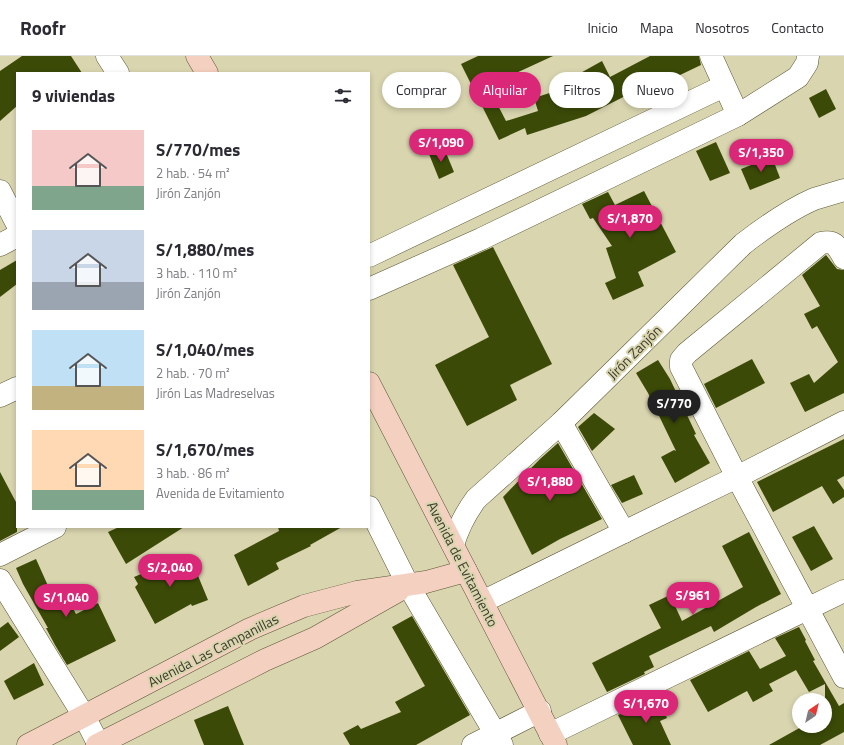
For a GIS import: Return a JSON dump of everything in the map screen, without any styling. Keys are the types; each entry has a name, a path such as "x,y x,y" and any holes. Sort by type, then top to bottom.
{"street":[{"path":"107,56 117,72"},
{"path":"197,56 205,72"},
{"path":"711,56 738,115"},
{"path":"370,289 481,239 738,115 798,78 807,64 808,56"},
{"path":"370,256 724,86"},
{"name":"Jirón Zanjón","path":"453,546 456,533 466,513 476,499 561,423 749,240 760,230 789,213 814,200 844,190"},
{"path":"0,191 16,222"},
{"path":"0,246 16,237"},
{"path":"844,258 837,246 829,242 821,243 687,353 681,360 681,367 737,477 844,677"},
{"name":"Avenida de Evitamiento","path":"370,385 466,572 540,711 553,739"},
{"path":"0,396 16,388"},
{"path":"482,602 737,477 844,422"},
{"path":"561,423 624,532"},
{"path":"370,509 408,585 499,739"},
{"path":"0,556 53,528"},
{"name":"Avenida Las Campanillas","path":"28,745 250,629 304,606 357,592 408,585 466,572"},
{"path":"0,580 84,716 98,745"},
{"name":"Avenida Las Campanillas","path":"98,745 265,660 315,638 408,585"},
{"path":"553,739 844,591"},
{"path":"473,745 499,739 540,711"}],"building":[{"path":"22,56 71,56 81,72 16,72 16,107 0,121 0,71"},
{"path":"478,56 553,56 518,72 469,72 469,80 461,64"},
{"path":"650,56 699,56 701,65 686,72 622,72 622,98 614,102 614,75"},
{"path":"602,61 608,72 582,72"},
{"path":"826,89 836,109 819,118 809,98"},
{"path":"549,93 549,108 602,108 586,116 527,135 525,128 499,140 483,108 499,108 506,121 538,111 537,108 541,108 541,96"},
{"path":"716,142 730,173 710,181 696,151"},
{"path":"444,148 454,172 439,179 429,154"},
{"path":"772,157 780,178 750,190 741,169"},
{"path":"644,191 676,252 638,272 644,286 613,300 605,283 616,278 606,248 612,246 593,218 590,219 582,204 608,192 615,205"},
{"path":"493,247 552,364 510,385 517,400 467,426 435,365 489,337 453,265"},
{"path":"826,255 837,269 844,270 844,393 805,412 790,383 809,374 814,383 838,362 817,326 812,329 804,314 820,306 802,275"},
{"path":"16,261 16,285 0,297 0,270"},
{"path":"752,359 765,383 716,408 704,384"},
{"path":"658,360 670,379 696,434 694,435 710,463 675,483 661,457 674,450 676,451 648,393 636,373"},
{"path":"594,413 615,429 592,451 578,427"},
{"path":"844,439 844,476 837,480 844,490 844,497 833,504 822,486 773,512 757,482"},
{"path":"558,443 602,519 560,539 532,555 503,497"},
{"path":"0,472 16,502 17,532 0,541"},
{"path":"634,475 643,494 622,503 611,485"},
{"path":"814,526 833,559 811,571 792,537"},
{"path":"117,528 182,528 126,564 108,532"},
{"path":"278,528 340,528 310,545 311,546 276,563 279,569 248,586 234,555 279,531"},
{"path":"749,532 781,594 714,632 711,626 649,656 654,667 644,672 645,674 607,692 592,663 661,628 649,605 670,595 682,621 743,587 722,546"},
{"path":"189,554 208,600 192,606 191,604 155,624 135,587 138,584 134,577"},
{"path":"36,559 53,597 64,592 76,614 98,603 116,641 67,665 46,628 48,628 23,584 16,568"},
{"path":"412,616 470,715 416,745 350,745 343,733 358,725 361,729 401,712 395,702 425,686 392,627"},
{"path":"8,622 19,637 0,651 0,628"},
{"path":"799,627 815,660 813,661 831,693 825,693 825,684 809,692 796,670 769,684 773,691 753,702 747,691 708,712 690,680 749,651 760,669 786,656 775,638"},
{"path":"34,663 44,685 14,700 4,681"},
{"path":"832,694 839,706 844,703 844,732 820,745 769,745 792,732 832,733"},
{"path":"657,696 667,718 660,721 671,745 633,745 618,715"},
{"path":"228,706 244,745 204,745 194,720"}]}
